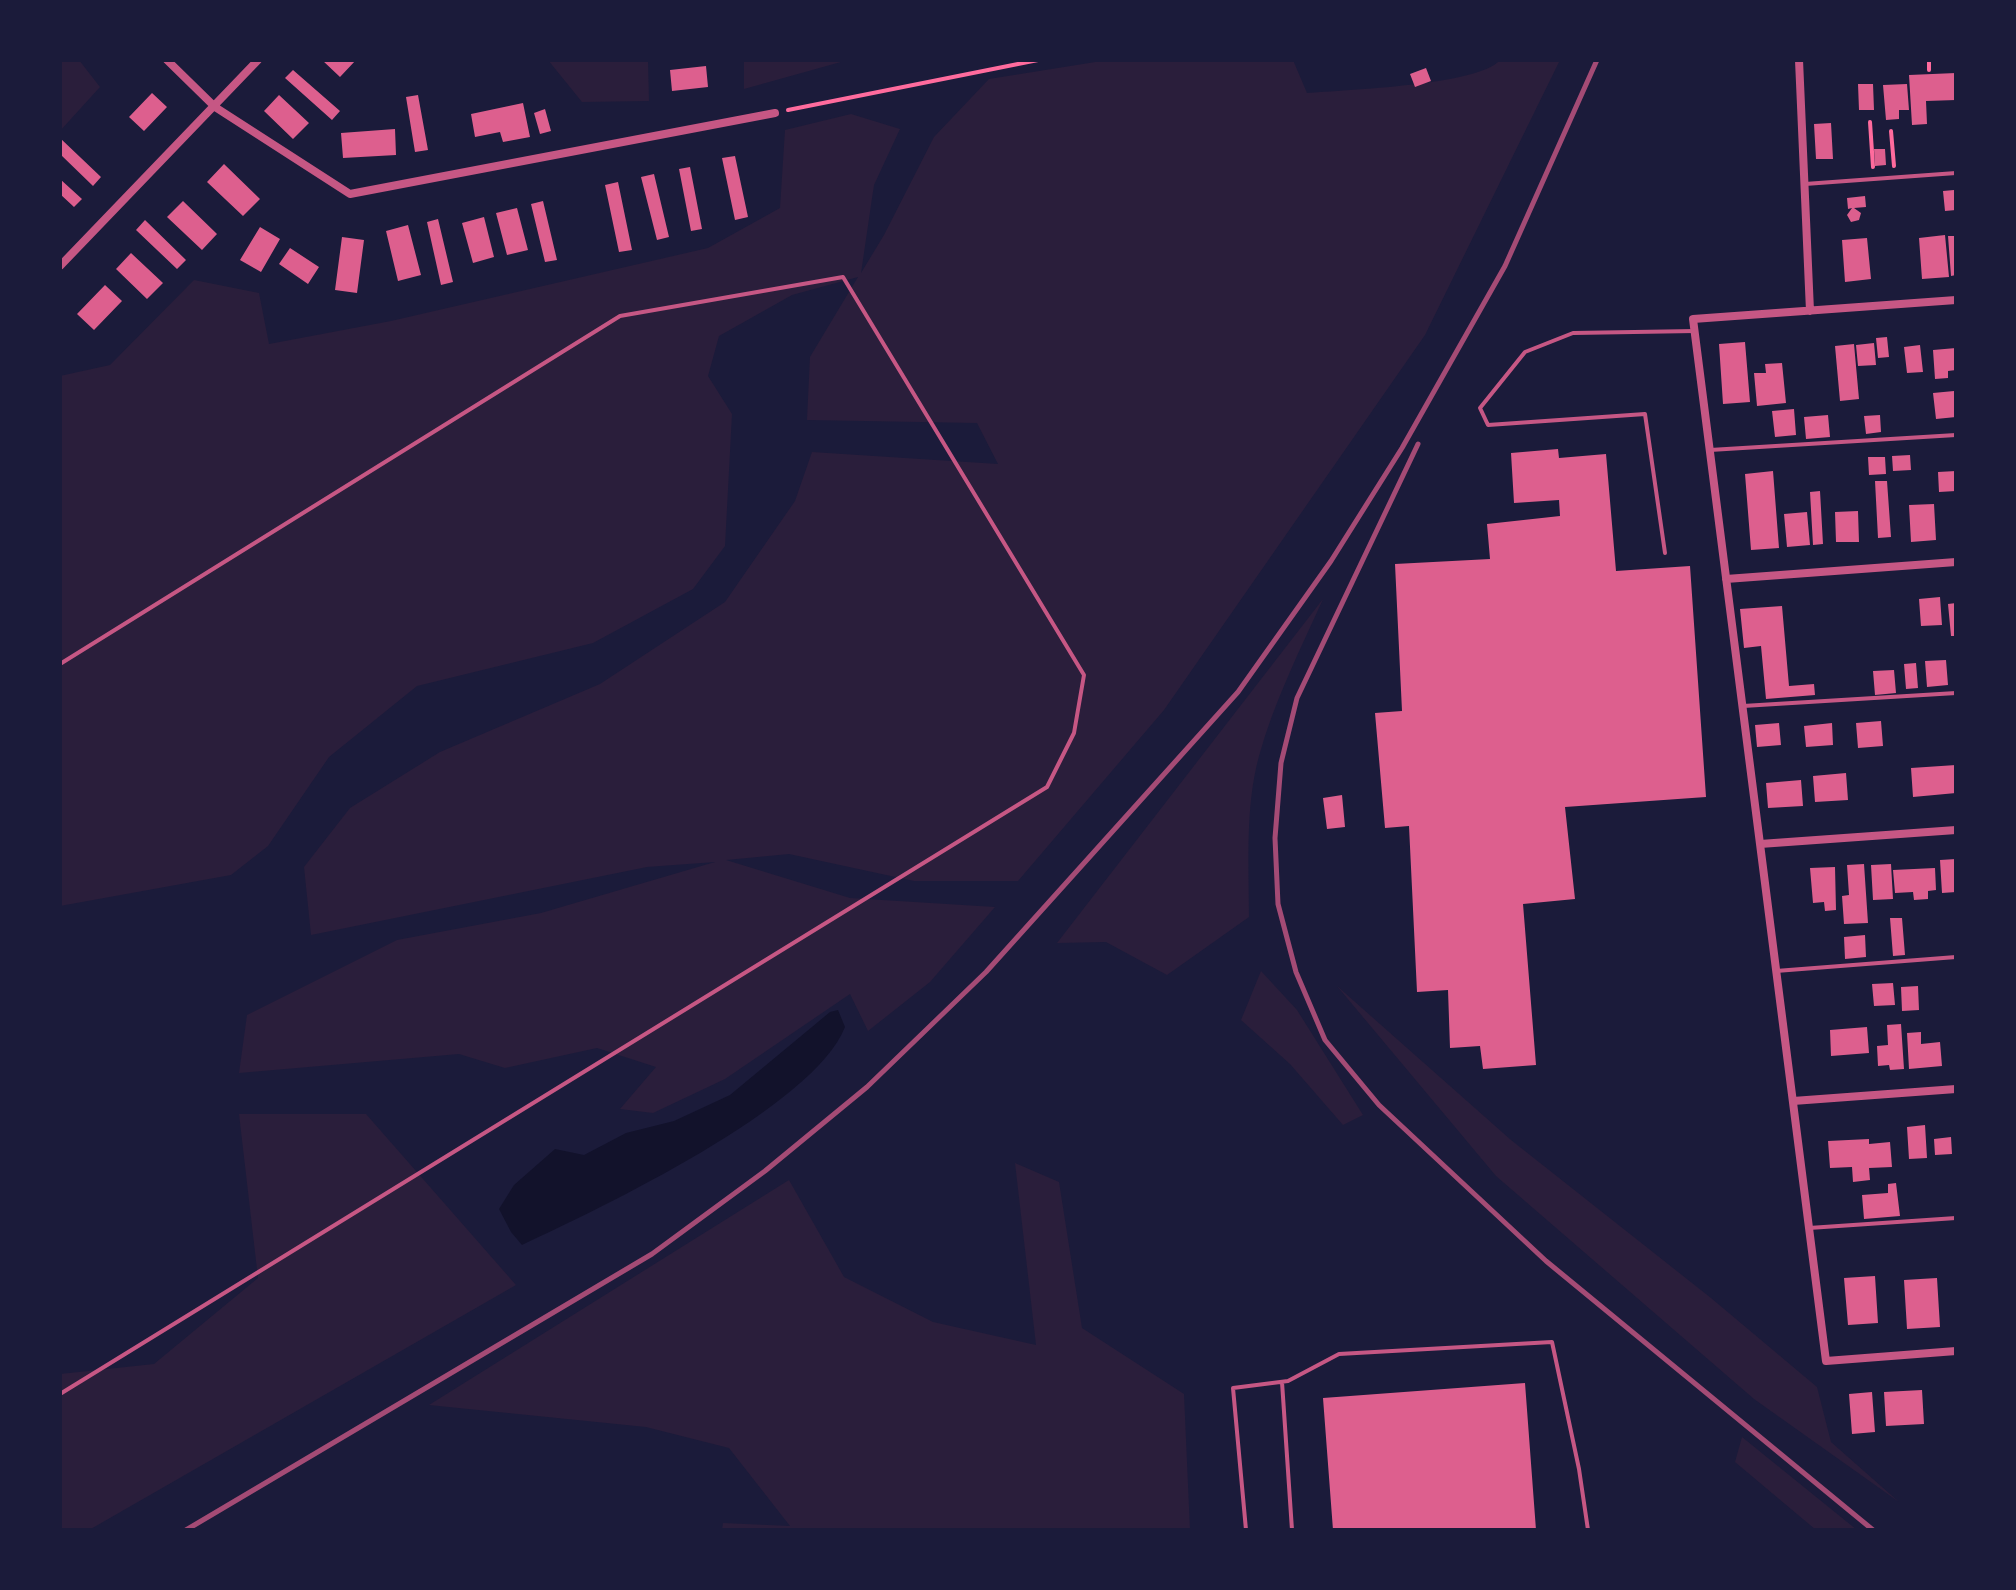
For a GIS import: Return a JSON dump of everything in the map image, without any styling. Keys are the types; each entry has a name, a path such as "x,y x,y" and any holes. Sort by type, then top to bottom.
{"street":[{"path":"168,60 215,108 350,194 775,112"},
{"path":"60,266 258,60"},
{"path":"1799,60 1810,310"},
{"path":"1956,300 1693,319 1826,1361 1956,1352"},
{"path":"1726,579 1956,562"},
{"path":"1760,844 1956,830"},
{"path":"1793,1101 1956,1089"}],"lane":[{"path":"1805,184 1956,173"},
{"path":"60,664 620,316 844,277 1084,675 1074,733 1047,787 60,1394"},
{"path":"1665,553 1645,414 1488,425 1480,408 1525,352 1573,333 1695,331"},
{"path":"1710,450 1956,434"},
{"path":"1742,706 1956,693"},
{"path":"1776,971 1956,957"},
{"path":"1809,1228 1956,1218"},
{"path":"1246,1530 1233,1388 1282,1382 1339,1354 1552,1342 1588,1530"},
{"path":"1282,1382 1292,1530"}],"path":[{"path":"775,112 1038,60"},
{"path":"1928,60 1930,70"},
{"path":"1870,122 1873,179"},
{"path":"1892,130 1895,178"}],"shaded area":[{"path":"60,60 79,60 100,87 60,131"},
{"path":"548,60 648,60 649,101 582,102"},
{"path":"744,60 848,60 744,89"},
{"path":"1108,60 1293,60 1307,93 1440,81 1488,68 1500,60 1560,60 1425,335 1164,710 1018,881 914,881 789,854 726,860 850,898 995,907 930,982 868,1031 850,994 725,1079 653,1113 620,1109 656,1067 597,1048 505,1068 459,1054 239,1073 247,1015 397,940 541,913 715,862 647,867 311,935 304,867 350,808 440,752 600,684 725,602 795,501 812,452 998,464 977,423 807,420 810,357 858,277 792,295 719,336 708,376 732,414 725,546 693,589 593,643 417,686 329,757 268,846 231,875 60,906 60,376 110,365 194,280 259,293 269,344 391,321 708,248 780,208 785,130 851,114 900,129 874,185 861,273 934,137 989,79"},
{"path":"1323,599 1280,696 1259,756 1250,815 1249,917 1167,975 1106,942 1057,943"},
{"path":"1261,971 1297,1010 1363,1115 1343,1125 1290,1064 1241,1020"},
{"path":"1337,986 1511,1140 1817,1387 1831,1442 1899,1502 1754,1399 1496,1176"},
{"path":"838,1010 845,1027 825,1058 793,1090 750,1121 651,1181 522,1245 511,1232 499,1209 514,1185 555,1149 584,1155 626,1133 674,1121 730,1095 830,1012"},
{"path":"239,1114 366,1114 516,1285 89,1530 60,1530 60,1374 154,1364 258,1278"},
{"path":"1015,1163 1059,1182 1082,1328 1184,1394 1190,1530 722,1530 723,1523 790,1526 729,1448 646,1427 429,1405 789,1180 844,1277 933,1322 1036,1345"},
{"path":"1742,1437 1857,1530 1816,1530 1735,1462"}],"building":[{"path":"322,60 356,60 340,77"},
{"path":"706,66 708,87 672,91 670,70"},
{"path":"1426,68 1431,81 1415,87 1410,74"},
{"path":"293,70 340,111 332,120 285,78"},
{"path":"1956,73 1956,100 1926,101 1927,124 1912,125 1909,75"},
{"path":"1858,84 1873,84 1874,110 1859,110"},
{"path":"1907,84 1909,110 1899,110 1899,119 1886,120 1883,85"},
{"path":"152,93 167,107 144,131 129,117"},
{"path":"279,95 309,123 293,139 264,111"},
{"path":"418,95 428,150 415,152 406,97"},
{"path":"523,103 530,137 503,142 500,132 475,137 471,114"},
{"path":"545,109 551,131 540,134 534,113"},
{"path":"1831,123 1833,159 1816,159 1814,124"},
{"path":"395,129 396,155 343,158 341,133"},
{"path":"60,138 101,177 93,186 60,154"},
{"path":"1874,149 1885,149 1886,165 1875,166"},
{"path":"735,156 748,217 735,220 722,158"},
{"path":"224,164 260,199 243,216 207,182"},
{"path":"690,167 702,229 691,231 679,169"},
{"path":"654,174 669,237 657,240 641,177"},
{"path":"60,179 82,199 74,207 60,194"},
{"path":"618,182 632,250 619,252 605,185"},
{"path":"1954,190 1956,210 1945,211 1943,191"},
{"path":"1865,196 1866,207 1854,208 1861,213 1859,220 1851,222 1847,215 1852,208 1848,209 1847,198"},
{"path":"183,201 217,234 202,250 167,217"},
{"path":"543,201 557,260 545,262 531,204"},
{"path":"517,208 528,250 507,255 496,213"},
{"path":"484,217 494,257 473,263 462,223"},
{"path":"438,219 453,282 441,285 427,222"},
{"path":"145,220 186,260 177,269 136,230"},
{"path":"408,225 421,275 398,281 386,231"},
{"path":"260,227 280,239 261,272 240,260"},
{"path":"1945,235 1949,277 1922,279 1919,238"},
{"path":"1948,236 1956,236 1956,275 1951,276"},
{"path":"342,237 364,240 357,293 335,290"},
{"path":"1867,238 1871,279 1845,282 1842,240"},
{"path":"290,248 319,267 308,284 279,264"},
{"path":"131,253 163,283 147,299 116,269"},
{"path":"105,285 122,301 94,330 77,314"},
{"path":"1887,337 1889,357 1878,358 1876,338"},
{"path":"1745,342 1750,402 1723,404 1719,344"},
{"path":"1874,343 1876,365 1858,366 1856,345"},
{"path":"1854,344 1859,399 1840,401 1835,346"},
{"path":"1920,345 1923,372 1907,373 1904,347"},
{"path":"1956,348 1956,370 1948,371 1948,378 1935,379 1933,350"},
{"path":"1782,363 1786,403 1757,406 1754,373 1766,373 1765,364"},
{"path":"1954,391 1956,417 1936,419 1933,393"},
{"path":"1794,409 1796,435 1775,437 1772,411"},
{"path":"1828,415 1830,437 1806,439 1804,417"},
{"path":"1880,415 1881,432 1866,434 1864,416"},
{"path":"1558,449 1559,458 1606,454 1616,571 1690,566 1706,797 1565,807 1575,899 1523,904 1536,1065 1483,1069 1480,1046 1450,1048 1448,990 1417,992 1409,826 1385,828 1375,713 1402,711 1395,564 1490,559 1487,524 1560,516 1559,500 1514,503 1511,453"},
{"path":"1910,455 1911,470 1893,471 1892,456"},
{"path":"1868,457 1885,457 1886,474 1869,475"},
{"path":"1773,471 1779,548 1751,550 1745,474"},
{"path":"1956,471 1956,491 1939,492 1938,472"},
{"path":"1875,481 1887,481 1891,537 1878,538"},
{"path":"1820,491 1823,544 1813,545 1810,492"},
{"path":"1934,504 1936,540 1911,542 1909,505"},
{"path":"1858,511 1859,542 1836,542 1835,512"},
{"path":"1807,512 1810,545 1787,547 1784,514"},
{"path":"1940,597 1942,625 1921,626 1919,599"},
{"path":"1956,603 1956,636 1951,636 1948,604"},
{"path":"1782,606 1789,686 1814,684 1815,695 1766,699 1761,646 1744,648 1740,609"},
{"path":"1946,660 1948,685 1927,687 1925,661"},
{"path":"1916,663 1918,688 1906,689 1904,664"},
{"path":"1894,670 1896,693 1875,695 1873,671"},
{"path":"1881,721 1883,746 1858,748 1856,723"},
{"path":"1779,723 1781,745 1757,747 1755,725"},
{"path":"1832,723 1833,745 1806,747 1804,726"},
{"path":"1956,765 1956,793 1913,797 1911,768"},
{"path":"1846,773 1848,800 1815,802 1813,776"},
{"path":"1801,780 1803,806 1768,808 1766,783"},
{"path":"1342,795 1345,827 1327,829 1323,798"},
{"path":"1956,859 1956,892 1942,893 1940,860"},
{"path":"1864,864 1868,923 1844,924 1842,896 1849,895 1847,865"},
{"path":"1891,864 1893,899 1873,900 1871,865"},
{"path":"1835,867 1836,910 1825,911 1824,902 1813,903 1810,868"},
{"path":"1935,868 1936,890 1928,891 1928,899 1914,900 1913,892 1895,893 1893,870"},
{"path":"1890,918 1902,918 1905,955 1893,956"},
{"path":"1865,935 1866,957 1845,959 1844,937"},
{"path":"1893,983 1895,1005 1874,1006 1872,984"},
{"path":"1918,986 1919,1010 1902,1011 1901,987"},
{"path":"1901,1024 1904,1069 1878,1066 1877,1046 1888,1045 1887,1025"},
{"path":"1867,1027 1869,1053 1831,1056 1830,1030"},
{"path":"1921,1032 1921,1044 1940,1042 1942,1066 1909,1069 1907,1033"},
{"path":"1925,1125 1927,1158 1909,1159 1907,1127"},
{"path":"1951,1137 1952,1154 1935,1155 1934,1139"},
{"path":"1869,1139 1869,1144 1890,1142 1892,1167 1869,1168 1870,1180 1853,1182 1852,1167 1830,1168 1828,1141"},
{"path":"1896,1183 1900,1216 1864,1219 1862,1195 1888,1193 1888,1184"},
{"path":"1875,1276 1878,1323 1848,1325 1844,1278"},
{"path":"1937,1278 1940,1327 1907,1329 1904,1280"},
{"path":"1525,1383 1536,1530 1333,1530 1323,1398"},
{"path":"1922,1390 1924,1424 1886,1426 1884,1392"},
{"path":"1872,1392 1875,1432 1852,1434 1849,1394"}],"railway":[{"path":"186,1530 652,1254 765,1171 867,1087 986,972 1238,692 1331,561 1402,448 1505,266 1597,60"},
{"path":"1418,444 1297,698 1281,763 1275,838 1278,904 1296,972 1325,1040 1379,1105 1546,1261 1873,1530"}]}
